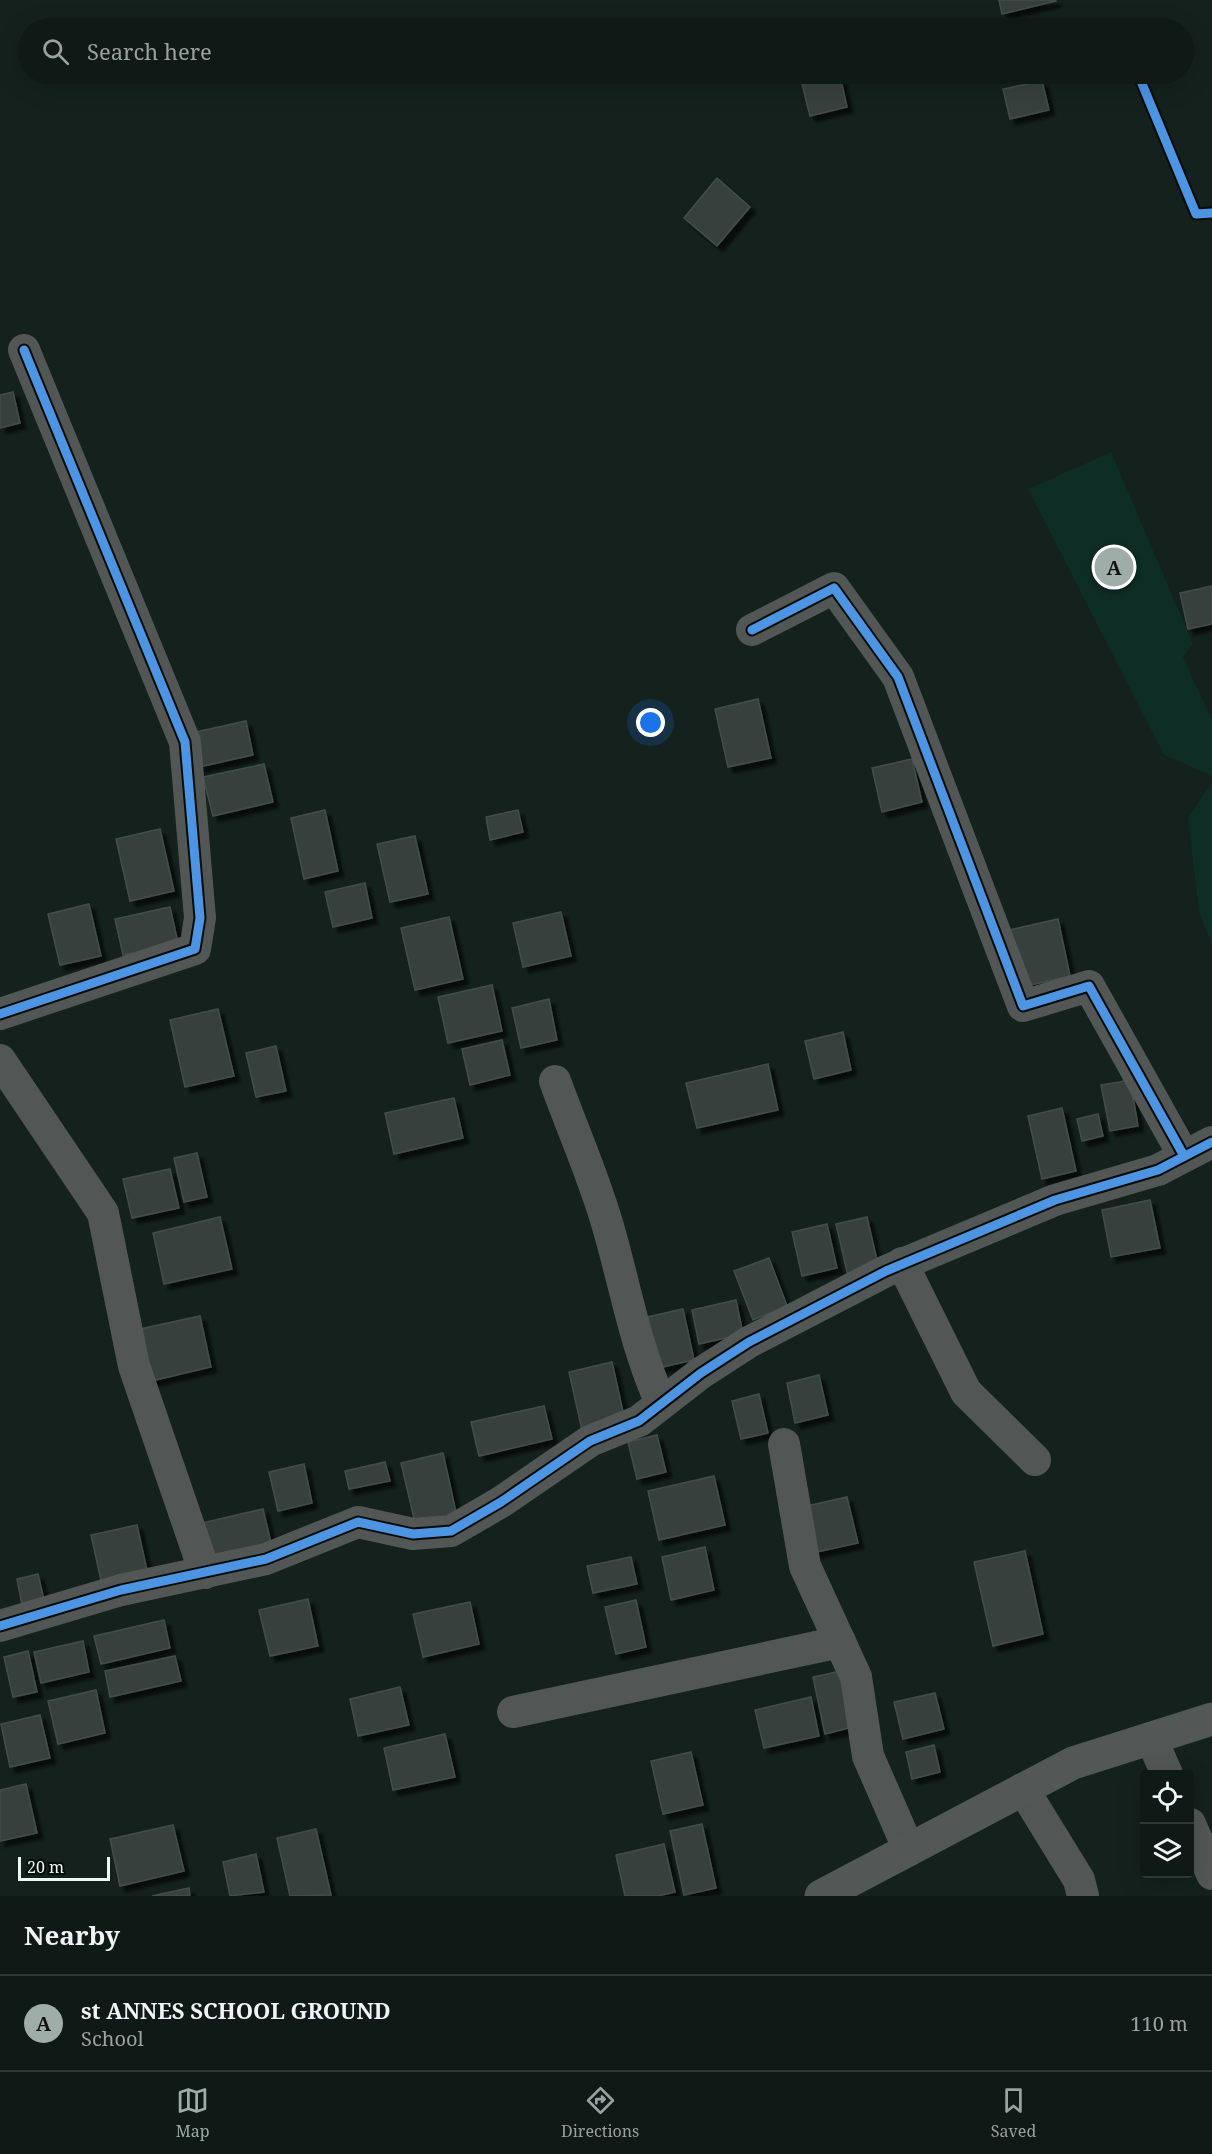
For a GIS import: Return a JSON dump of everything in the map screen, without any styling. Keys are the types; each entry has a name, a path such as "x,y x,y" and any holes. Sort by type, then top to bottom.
{"main road":[{"path":"820,1896 1073,1763 1212,1719"}],"street":[{"path":"0,1014 195,949 200,918 185,742 24,350"},
{"path":"752,630 834,588 898,677 1023,1006 1089,986 1184,1156"},
{"path":"0,1060 103,1214 134,1366 205,1573"},
{"path":"555,1081 607,1222 648,1376 661,1403"},
{"path":"0,1626 121,1590 266,1559 358,1522 413,1534 451,1531 501,1502 590,1441 639,1421 701,1373 749,1342 902,1263 1055,1200 1158,1170 1212,1142"},
{"path":"902,1263 966,1392 1035,1460"},
{"path":"784,1444 805,1566 856,1677 868,1756 909,1850"},
{"path":"513,1712 840,1642"},
{"path":"1151,1738 1165,1770"},
{"path":"1023,1789 1078,1880 1083,1896"},
{"path":"1194,1833 1212,1874"}],"shaded area":[{"path":"1111,452 1193,644 1183,657 1212,720 1212,776 1164,755 1028,489"},
{"path":"1212,782 1212,946 1199,913 1188,817"}],"building":[{"path":"999,0 1055,0 1056,1 1002,14"},
{"path":"802,84 842,84 847,107 810,116"},
{"path":"1027,84 1043,84 1049,110 1010,119 1003,89"},
{"path":"717,178 750,207 717,246 684,218"},
{"path":"13,392 20,423 0,428 0,395"},
{"path":"1212,586 1212,624 1188,629 1180,593"},
{"path":"758,699 771,758 728,767 715,709"},
{"path":"246,721 253,755 199,767 191,733"},
{"path":"912,759 922,802 882,812 872,768"},
{"path":"264,764 273,802 213,816 203,777"},
{"path":"325,810 338,871 304,879 291,818"},
{"path":"518,810 523,832 490,840 486,817"},
{"path":"160,829 174,891 130,901 116,839"},
{"path":"415,836 428,894 390,902 377,844"},
{"path":"365,883 372,918 333,927 325,892"},
{"path":"89,904 101,956 60,965 48,914"},
{"path":"170,907 178,943 123,955 115,919"},
{"path":"561,912 571,956 523,967 513,923"},
{"path":"449,917 463,979 415,990 401,928"},
{"path":"1058,919 1070,976 1022,987 1009,930"},
{"path":"492,985 502,1031 448,1043 438,997"},
{"path":"549,999 557,1040 521,1048 512,1008"},
{"path":"218,1009 234,1076 185,1087 170,1020"},
{"path":"843,1032 851,1070 814,1079 805,1041"},
{"path":"502,1040 510,1075 470,1085 462,1049"},
{"path":"276,1046 286,1091 256,1097 246,1053"},
{"path":"768,1064 778,1110 697,1128 686,1083"},
{"path":"1130,1080 1138,1126 1110,1131 1101,1085"},
{"path":"454,1098 463,1138 394,1154 385,1113"},
{"path":"1062,1108 1076,1171 1042,1179 1028,1116"},
{"path":"1098,1114 1103,1136 1082,1141 1077,1119"},
{"path":"197,1153 207,1197 184,1202 174,1158"},
{"path":"170,1169 179,1208 132,1218 123,1179"},
{"path":"1150,1200 1160,1248 1111,1257 1102,1210"},
{"path":"220,1217 232,1269 164,1284 153,1233"},
{"path":"867,1217 879,1269 848,1276 836,1224"},
{"path":"827,1224 837,1268 802,1276 792,1232"},
{"path":"769,1258 787,1306 753,1320 734,1271"},
{"path":"736,1300 743,1334 699,1344 692,1310"},
{"path":"683,1309 694,1360 649,1370 638,1319"},
{"path":"200,1316 211,1367 147,1382 135,1330"},
{"path":"612,1362 625,1421 582,1430 569,1372"},
{"path":"819,1375 828,1415 795,1423 787,1383"},
{"path":"759,1394 768,1433 741,1439 732,1401"},
{"path":"544,1406 552,1439 479,1456 471,1422"},
{"path":"657,1435 666,1472 637,1479 628,1442"},
{"path":"443,1453 457,1517 416,1527 401,1463"},
{"path":"385,1462 390,1481 349,1489 345,1471"},
{"path":"304,1464 312,1503 278,1511 269,1472"},
{"path":"714,1476 725,1525 659,1540 648,1491"},
{"path":"847,1497 858,1543 812,1553 802,1507"},
{"path":"263,1509 273,1551 212,1565 202,1523"},
{"path":"137,1525 148,1575 102,1585 91,1535"},
{"path":"705,1547 714,1590 671,1600 662,1557"},
{"path":"1025,1551 1043,1634 993,1646 974,1562"},
{"path":"631,1557 637,1584 593,1593 587,1566"},
{"path":"38,1574 44,1600 22,1605 17,1579"},
{"path":"308,1599 318,1646 270,1656 259,1610"},
{"path":"636,1600 646,1647 616,1654 605,1607"},
{"path":"470,1602 479,1644 423,1657 413,1614"},
{"path":"164,1620 170,1648 101,1664 94,1636"},
{"path":"83,1641 89,1672 41,1683 34,1652"},
{"path":"28,1651 37,1692 13,1697 4,1657"},
{"path":"175,1656 181,1681 110,1697 105,1671"},
{"path":"841,1671 853,1727 825,1734 813,1677"},
{"path":"400,1687 409,1725 358,1736 350,1699"},
{"path":"96,1690 105,1733 58,1744 48,1701"},
{"path":"935,1693 944,1729 903,1739 894,1702"},
{"path":"811,1697 819,1736 764,1748 755,1710"},
{"path":"40,1715 50,1758 10,1767 1,1724"},
{"path":"445,1734 455,1777 393,1790 384,1748"},
{"path":"934,1745 940,1772 912,1779 906,1752"},
{"path":"691,1752 703,1805 663,1814 651,1761"},
{"path":"26,1784 37,1833 0,1841 0,1790"},
{"path":"702,1824 716,1888 684,1895 670,1831"},
{"path":"173,1825 184,1871 120,1886 110,1839"},
{"path":"316,1829 331,1895 290,1896 277,1838"},
{"path":"664,1844 675,1892 658,1896 625,1896 616,1855"},
{"path":"256,1854 264,1892 230,1896 223,1862"},
{"path":"189,1888 190,1896 152,1896"}],"cycle path":[{"path":"1142,84 1196,214 1212,213"},
{"path":"0,1014 195,949 200,918 185,742 24,350"},
{"path":"752,630 834,588 898,677 1023,1006 1089,986 1184,1156"},
{"path":"0,1626 121,1590 266,1559 358,1522 413,1534 451,1531 501,1502 590,1441 639,1421 701,1373 749,1342 886,1271 1055,1200 1158,1170 1212,1142"}],"place":[{"name":"st ANNES SCHOOL GROUND","path":"1114,567"}]}
